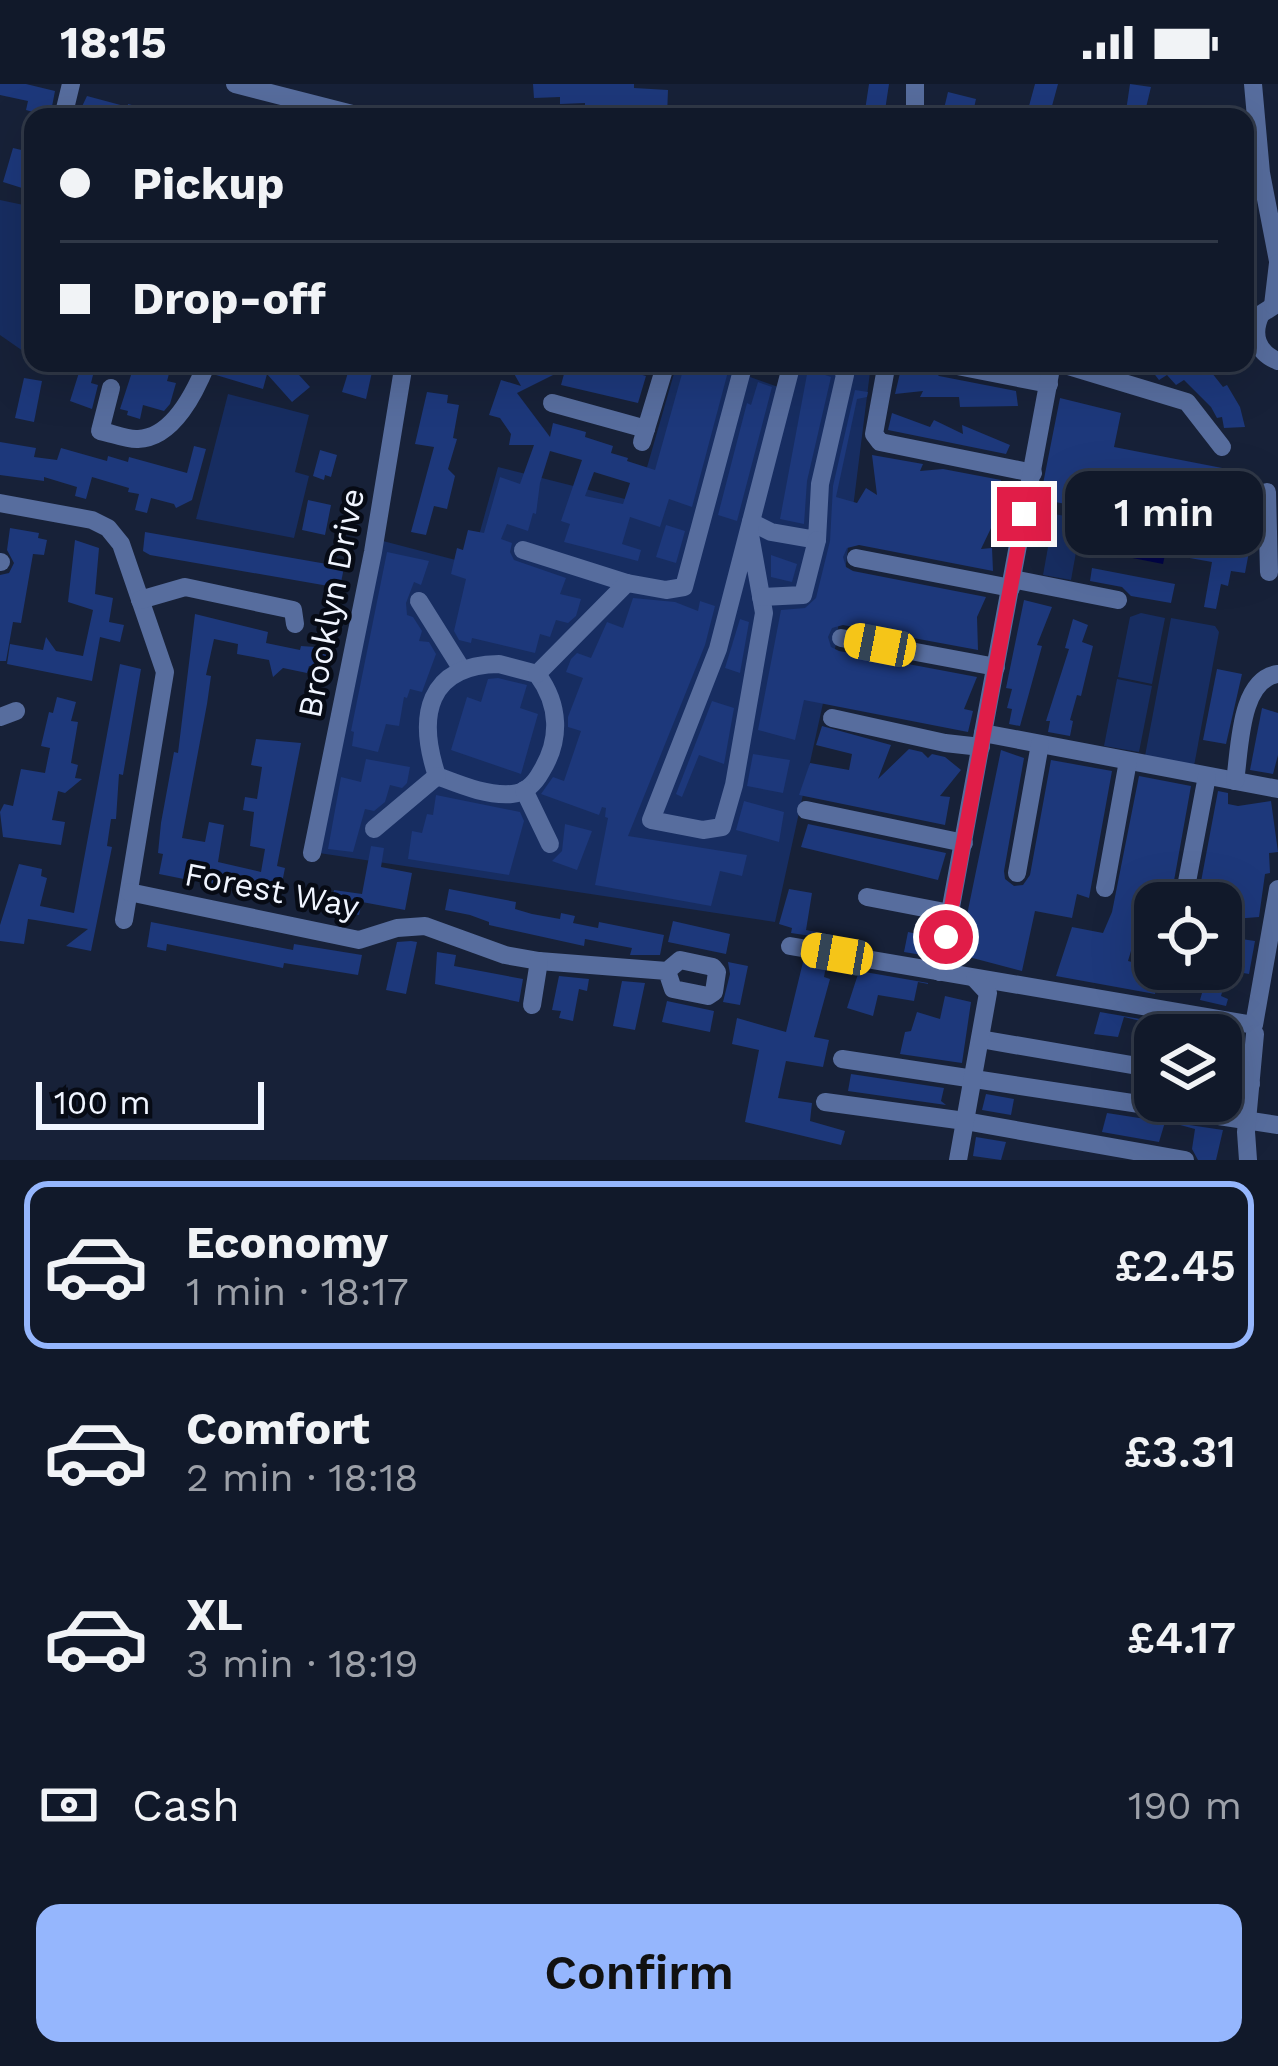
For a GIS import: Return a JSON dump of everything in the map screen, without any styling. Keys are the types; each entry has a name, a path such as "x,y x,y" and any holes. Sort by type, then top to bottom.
{"street":[{"path":"236,84 310,108"},
{"path":"1253,84 1278,262 1255,334 1262,353"},
{"path":"111,388 100,430 137,440 166,428 196,391 203,372"},
{"name":"Brooklyn Drive","path":"312,854 373,553 403,372"},
{"path":"552,404 608,419 644,436 662,372"},
{"path":"523,550 627,583 666,590 684,587 742,372"},
{"path":"750,526 764,613 746,726 722,827 703,830 651,820 718,649 789,372"},
{"path":"761,597 803,595 817,540 820,484 843,372"},
{"path":"885,372 874,434 880,442 1033,473"},
{"path":"988,372 1049,384"},
{"path":"939,971 1052,372"},
{"path":"1085,372 1187,402 1222,447"},
{"path":"1267,493 1269,572"},
{"path":"0,502 92,520 109,528 121,544 165,672 124,920"},
{"path":"750,526 817,540"},
{"path":"856,559 1118,600"},
{"path":"538,674 627,583"},
{"path":"140,599 185,587 293,610 295,624"},
{"path":"418,601 461,668"},
{"path":"842,638 996,667"},
{"path":"500,664 538,674 548,688 557,725 552,755 535,782 514,794 474,790 437,776 426,743 427,710 453,673 500,664"},
{"path":"1235,781 1255,686 1278,674"},
{"path":"832,718 945,743 1040,744 1278,790"},
{"path":"1017,873 1040,744"},
{"path":"1105,888 1128,760"},
{"path":"374,830 437,776"},
{"path":"1187,882 1207,776"},
{"path":"524,790 550,844"},
{"path":"806,811 964,843"},
{"path":"1248,1160 1255,1029 1278,889"},
{"name":"Forest Way","path":"129,892 359,940 398,928 425,926 539,962 667,971"},
{"path":"867,897 950,913"},
{"path":"790,946 1255,1029 1278,1037"},
{"path":"532,1005 539,962"},
{"path":"958,1160 988,993 975,979"},
{"path":"980,1039 1134,1065"},
{"path":"842,1059 1278,1125"},
{"path":"1242,1082 1251,1084"},
{"path":"825,1102 965,1120 1184,1160"}],"shaded area":[{"path":"0,200 24,205 24,352 0,335"},
{"path":"674,372 751,372 750,377 781,388 786,372 870,372 836,644 775,922 319,853 383,541 471,564 498,467 637,502"},
{"path":"228,394 309,415 295,472 309,476 294,538 196,519"},
{"path":"1054,514 1082,519 1071,580 1043,575"},
{"path":"1112,529 1168,540 1163,564 1107,553"},
{"path":"1141,613 1165,618 1152,684 1118,677 1130,617"},
{"path":"1171,618 1215,626 1219,632 1194,766 1145,756"},
{"path":"1117,679 1152,686 1139,752 1104,746"}],"building":[{"path":"0,84 55,91 52,108 26,108 28,101 0,95"},
{"path":"533,84 634,84 634,88 668,90 667,108 585,108 585,103 560,104 560,97 534,98"},
{"path":"869,84 889,84 885,108 865,108"},
{"path":"1035,84 1058,84 1051,108 1028,108"},
{"path":"1130,84 1151,87 1146,108 1126,108"},
{"path":"948,92 976,99 974,108 944,108"},
{"path":"87,96 144,108 81,108"},
{"path":"13,148 24,151 22,188 3,182"},
{"path":"79,372 94,372 91,383 98,385 92,409 70,401"},
{"path":"132,372 170,372 167,381 176,383 164,411 143,405 140,419 120,409"},
{"path":"296,372 310,387 292,402 267,374 263,389 216,375"},
{"path":"348,372 372,372 366,399 342,392"},
{"path":"513,372 554,372 517,393 550,437 553,423 586,432 585,437 613,446 611,453 655,470 682,372 728,372 692,507 669,499 660,527 630,517 622,544 641,550 638,561 564,542 570,524 561,521 582,460 550,451 528,531 507,524 501,539 512,543 514,560 566,578 560,594 581,599 576,616 568,623 556,620 550,637 540,634 535,653 472,638 471,643 459,640 454,631 466,579 451,574 457,548 463,550 468,530 484,533 500,477 520,484 534,445 509,445 511,434 500,418 489,415 501,380 521,386","holes":["594,472 630,483 623,504 585,496"]},
{"path":"565,372 646,376 638,403 561,385"},
{"path":"807,372 817,372 831,377 807,481 804,524 780,519"},
{"path":"935,372 1016,391 1018,406 960,407 959,397 920,397 923,391 895,394 900,373"},
{"path":"1153,372 1211,372 1223,387 1227,385 1245,427 1224,428 1222,417 1217,418 1184,380 1176,385 1167,375 1159,380"},
{"path":"24,378 42,381 34,422 15,418"},
{"path":"758,382 772,387 737,521 718,515 747,403 751,405"},
{"path":"855,390 868,392 867,397 857,399 836,497 857,503 866,488 877,495 872,455 923,464 920,471 943,469 1001,480 1003,503 981,549 992,548 993,571 859,545 847,548 843,557 853,571 986,597 977,617 978,650 843,625 832,628 828,637 831,647 839,651 977,677 964,709 973,711 968,732 804,700 795,740 758,730 781,610 805,608 816,598 830,541 833,486"},
{"path":"427,392 448,395 447,403 459,405 453,438 457,439 448,469 455,476 447,509 434,506 426,535 411,532 434,447 415,444"},
{"path":"1060,398 1121,413 1114,447 1248,473 1245,492 1254,494 1254,525 1245,573 1231,571 1228,586 1221,584 1216,609 1204,607 1212,562 1184,557 1189,528 1040,499"},
{"path":"892,413 930,427 934,420 963,434 962,425 1010,445 1006,454 888,430"},
{"path":"0,442 36,448 34,457 57,460 61,448 107,461 108,456 128,462 129,457 187,473 194,446 206,449 192,500 176,508 151,498 147,513 135,510 139,494 92,477 86,499 75,496 77,487 44,477 44,481 0,475"},
{"path":"320,450 337,455 331,477 325,475 324,480 313,476"},
{"path":"308,500 331,505 325,535 302,530"},
{"path":"666,525 685,531 676,563 656,557"},
{"path":"10,528 39,533 38,538 47,540 44,555 33,554 21,623 13,622 6,661 0,661 0,575 9,573 14,563 7,550"},
{"path":"145,532 344,567 340,588 150,555 143,551"},
{"path":"75,540 99,548 95,594 113,598 109,622 124,625 120,642 100,637 92,681 7,664 10,644 43,650 46,637 56,651 83,656 93,610 68,602"},
{"path":"387,552 429,561 421,585 414,582 406,603 407,615 422,631 419,641 429,642 436,654 422,692 410,689 404,697 399,726 386,724 378,752 352,746 351,731"},
{"path":"771,555 797,564 792,582 771,577"},
{"path":"1092,568 1175,584 1171,603 1131,596 1122,587 1090,581"},
{"path":"633,598 675,602 698,611 700,601 715,606 705,645 628,836 747,855 742,876 720,871 711,906 595,885 606,808 599,815 541,794 553,777 564,781 581,731 568,727 583,678 566,672 571,659 577,653 591,658 607,622 623,628"},
{"path":"1024,600 1052,607 1037,645 1042,646 1020,726 1009,724 1012,689 1006,688"},
{"path":"195,614 268,632 266,643 300,650 301,646 329,648 325,669 309,666 307,673 283,668 273,677 269,660 237,654 238,644 214,639 206,675 211,676 207,704 182,838 205,842 209,822 224,825 218,862 261,872 265,849 250,846 254,812 243,810 245,797 257,799 262,767 251,765 256,739 301,743 277,866 285,868 279,898 159,874 161,823 174,752 178,753"},
{"path":"740,619 749,622 740,673 725,668"},
{"path":"1073,619 1088,625 1082,642 1093,646 1070,720 1070,736 1048,732 1050,721 1046,721 1069,649 1065,648"},
{"path":"120,664 141,669 91,951 66,946 88,929 28,919 24,944 0,941 0,925 19,864 42,869 41,876 47,878 40,906 74,913"},
{"path":"1217,669 1242,674 1226,744 1203,740"},
{"path":"488,679 527,685 520,708 538,714 521,774 451,750 467,697 481,702"},
{"path":"57,697 76,702 71,721 78,722 71,763 78,765 75,778 82,779 65,793 58,791 52,820 65,822 61,845 3,837 0,812 4,804 13,806 21,769 45,773 50,748 41,746"},
{"path":"712,701 734,708 724,764 699,755 682,797 676,794"},
{"path":"1262,708 1278,713 1273,774 1250,770"},
{"path":"822,726 891,745 878,779 909,749 928,758 932,754 945,757 961,770 940,796 950,797 945,825 799,795 810,763 849,770 852,754 816,745"},
{"path":"1001,750 1024,758 1004,871 1005,879 1014,886 1023,885 1030,875 1051,760 1112,771 1089,898 1077,894 1072,918 1035,911 1022,971 965,956 971,916 967,915"},
{"path":"753,754 790,760 783,793 747,786"},
{"path":"366,759 410,767 407,783 402,788 390,785 385,802 374,811 365,809 353,852 328,849 341,777 361,782"},
{"path":"1139,776 1191,786 1174,882 1134,882 1134,941 1128,961 1134,963 1134,990 1156,990 1155,994 1056,976 1072,927 1103,933 1112,912"},
{"path":"1218,791 1228,793 1228,804 1238,806 1271,801 1278,852 1269,853 1270,873 1265,874 1259,917 1242,918 1242,882 1201,882"},
{"path":"436,795 520,812 524,821 509,875 408,859 412,831 422,833 427,814 433,815"},
{"path":"744,801 784,812 779,842 736,830"},
{"path":"565,824 592,831 577,870 552,861 562,851"},
{"path":"808,824 946,853 938,880 801,847"},
{"path":"371,846 384,848 381,867 412,873 405,910 362,902 359,915 330,909 334,890 362,894"},
{"path":"449,889 516,902 515,909 532,914 560,919 561,913 575,916 573,923 598,928 599,922 664,935 660,955 630,955 632,948 585,939 584,946 489,925 445,910"},
{"path":"789,889 812,893 806,930 832,935 831,939 791,933 792,928 779,924"},
{"path":"673,921 730,934 726,954 668,942"},
{"path":"151,922 293,950 294,944 362,955 358,975 284,963 283,968 167,944 166,951 147,947"},
{"path":"908,932 932,937 928,956 904,952"},
{"path":"1242,939 1255,941 1249,974 1242,973"},
{"path":"397,942 417,942 406,994 386,990"},
{"path":"437,952 456,955 454,966 523,979 519,1002 435,984"},
{"path":"728,962 748,966 740,1005 723,1002"},
{"path":"803,962 826,966 824,977 830,979 814,1037 829,1040 823,1067 786,1061 778,1098 812,1103 810,1121 845,1131 841,1145 745,1122 759,1050 732,1044 737,1018 786,1032"},
{"path":"859,971 928,983 928,984 918,982 914,1001 878,995 873,1016 847,1008"},
{"path":"559,976 589,979 587,991 579,989 573,1021 559,1018 561,1011 552,1010"},
{"path":"622,981 645,983 635,1030 613,1026"},
{"path":"1203,990 1223,990 1221,996 1228,999 1226,1006 1200,1000"},
{"path":"945,996 971,1002 962,1063 900,1054 905,1032 911,1031 917,1012 940,1019"},
{"path":"667,1001 714,1011 710,1032 662,1022"},
{"path":"1100,1012 1134,1018 1124,1017 1118,1037 1094,1034"},
{"path":"851,1074 944,1088 941,1101 946,1105 848,1091"},
{"path":"986,1094 1014,1099 1011,1115 982,1110"},
{"path":"1107,1113 1134,1117 1134,1122 1165,1122 1159,1142 1102,1132"},
{"path":"1169,1122 1223,1130 1216,1160 1198,1160 1192,1149 1195,1129"},
{"path":"976,1137 1006,1142 1001,1160 973,1156"}],"route":[{"path":"946,937 1024,514"}]}
